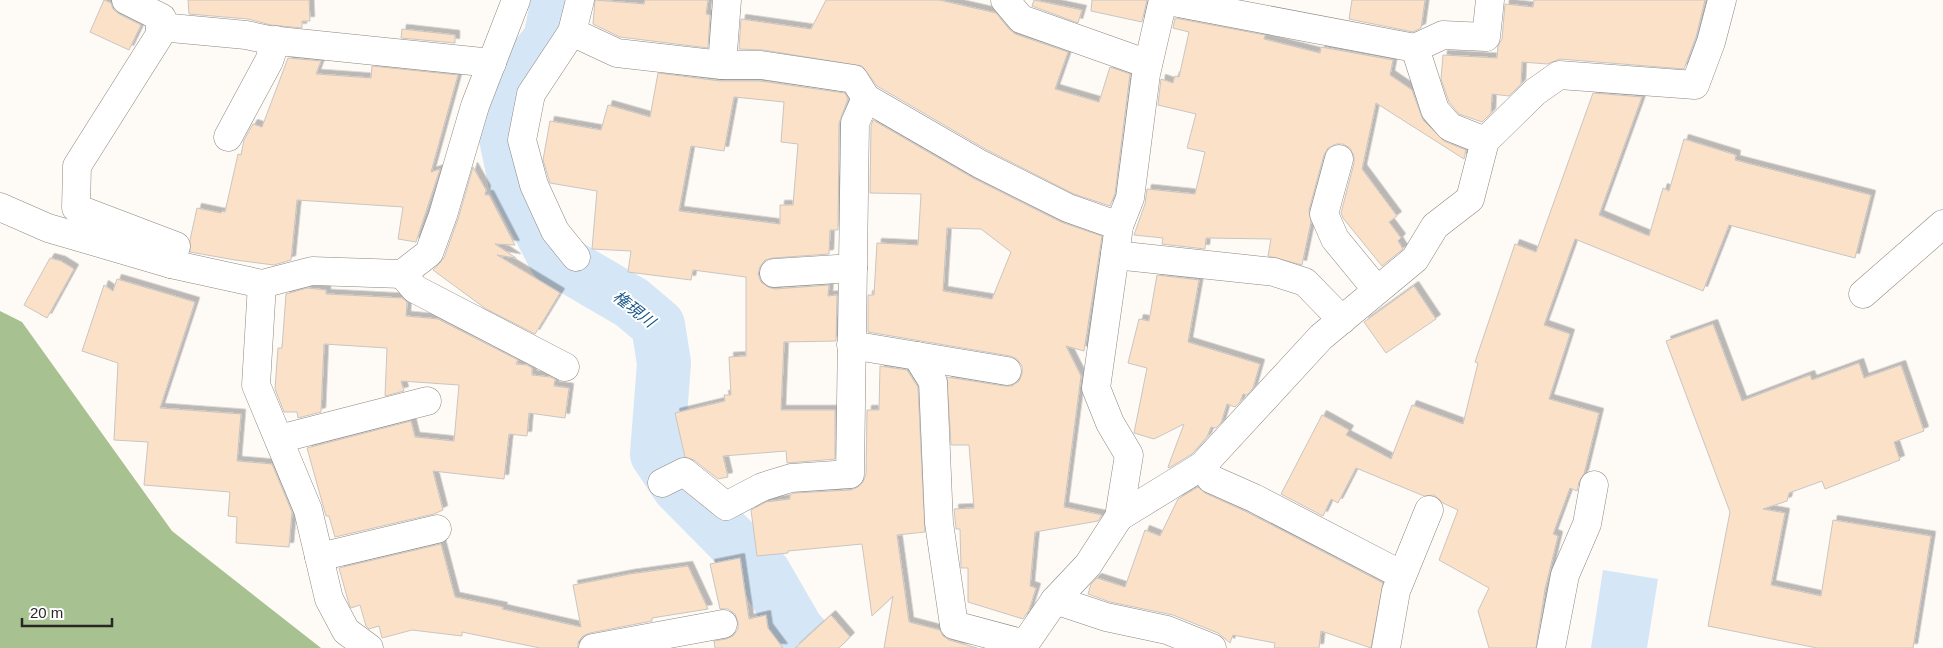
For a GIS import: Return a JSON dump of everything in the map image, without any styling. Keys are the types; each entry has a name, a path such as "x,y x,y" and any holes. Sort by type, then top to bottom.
{"street":[{"path":"0,207 48,228 171,264 262,284 312,271 402,274 429,253 443,215 475,106 516,0"},
{"path":"576,257 555,231 534,186 522,140 531,94 572,32 580,0"},
{"path":"722,65 727,0"},
{"path":"1005,0 1021,20 1148,64"},
{"path":"917,356 933,382 939,523 954,625 1024,646 1055,600 1088,565 1119,516 1129,455 1110,422 1096,388 1118,226 1130,198 1148,64 1163,0 1415,48 1443,35 1486,38 1490,0"},
{"path":"1119,516 1202,466 1321,337 1415,259 1435,226 1470,199 1484,141 1535,92 1559,74 1695,85 1711,42 1722,0"},
{"path":"139,2 162,18 159,36 77,166 76,208 176,246 171,264"},
{"path":"160,27 492,63"},
{"path":"572,32 617,53 722,65 761,65 854,79 866,98 980,164 1068,208 1118,226"},
{"path":"228,137 269,61 276,40"},
{"path":"1415,48 1435,110 1450,127 1484,141"},
{"path":"673,478 726,506 762,487 791,478 850,474 855,123 866,98"},
{"path":"1340,159 1324,214 1335,239 1377,290"},
{"path":"1862,294 1943,224"},
{"path":"1114,255 1274,272 1305,282 1342,320"},
{"path":"774,273 853,268"},
{"path":"402,274 415,289 565,367"},
{"path":"262,284 256,385 308,510 329,599 346,631 369,648"},
{"path":"851,345 1007,370"},
{"path":"279,439 427,401"},
{"path":"1202,466 1211,479 1254,498 1402,574"},
{"path":"1551,648 1565,575 1588,524 1594,485"},
{"path":"1386,648 1396,591 1429,510"},
{"path":"319,557 437,529"},
{"path":"1055,600 1106,617 1167,630 1212,648"},
{"path":"594,648 723,624"}],"green space":[{"path":"0,311 22,322 172,531 321,648 0,648"}],"water":[{"path":"1603,570 1658,579 1647,648 1591,648"}],"building":[{"path":"104,0 111,3 113,9 119,14 141,25 129,50 90,32"},
{"path":"188,0 309,0 310,21 302,21 302,28 271,25 248,19 189,14"},
{"path":"595,0 644,4 645,0 708,0 706,14 710,15 708,48 620,37 593,24"},
{"path":"826,0 939,0 996,13 1015,34 1068,52 1055,89 1099,102 1110,67 1130,74 1115,194 1110,206 1074,194 987,150 877,86 862,66 763,50 739,49 741,19 811,29"},
{"path":"1034,0 1082,10 1078,23 1032,6"},
{"path":"1092,0 1147,0 1142,22 1091,11"},
{"path":"1352,0 1425,0 1421,28 1413,32 1349,19"},
{"path":"1534,0 1705,0 1696,37 1684,69 1560,59 1547,64 1522,62 1521,84 1509,96 1492,94 1491,113 1482,122 1459,114 1449,102 1441,79 1443,55 1497,58 1498,46 1502,39 1505,4 1533,7"},
{"path":"1175,18 1265,35 1264,39 1320,53 1321,47 1393,60 1390,75 1412,90 1423,120 1444,141 1466,150 1464,159 1376,103 1362,169 1397,216 1389,222 1401,238 1398,241 1403,249 1382,266 1343,218 1341,213 1354,163 1354,156 1350,148 1343,144 1336,144 1328,148 1324,155 1309,210 1311,222 1302,265 1268,256 1271,239 1206,238 1205,249 1162,244 1163,238 1134,235 1145,204 1147,189 1195,194 1205,152 1187,148 1196,114 1158,105 1161,79 1173,83 1175,76 1179,77 1189,32 1173,28"},
{"path":"402,29 455,35 455,43 401,38"},
{"path":"288,58 321,61 316,74 371,78 372,66 458,75 431,172 440,169 416,242 398,239 403,207 297,200 291,260 274,265 190,252 190,240 197,208 221,213 222,211 225,212 238,154 241,155 244,140 253,124 262,127"},
{"path":"658,73 720,81 760,81 845,93 848,99 839,123 838,230 830,230 829,254 765,260 758,274 761,282 775,289 829,285 828,296 837,295 836,341 784,342 781,410 835,410 835,459 787,463 786,451 723,456 728,477 718,479 694,460 685,457 675,413 725,401 724,395 731,395 729,357 746,356 746,277 693,270 691,280 628,272 631,251 592,249 597,191 550,183 543,160 550,121 601,130 608,105 650,117","holes":["734,97 784,102 781,142 798,144 793,205 780,205 780,224 679,211 691,146 724,151"]},
{"path":"1593,93 1642,97 1599,215 1649,236 1663,188 1669,191 1684,139 1736,155 1735,160 1871,195 1855,258 1729,225 1703,291 1575,239 1544,325 1570,334 1549,399 1599,413 1584,474 1579,482 1577,491 1570,488 1553,534 1558,536 1545,589 1536,648 1489,648 1478,611 1489,588 1439,560 1458,510 1443,503 1434,495 1424,496 1356,468 1338,503 1331,499 1323,516 1281,494 1322,415 1349,430 1346,435 1391,459 1412,405 1463,424 1478,363 1475,362 1515,244 1536,252"},
{"path":"873,120 973,178 1061,222 1102,236 1084,351 1066,346 1081,376 1064,507 1102,515 1098,521 1035,532 1030,586 1036,588 1029,610 1023,619 968,602 968,568 961,568 960,529 956,529 954,509 974,508 969,445 951,445 947,377 1012,386 1019,381 1022,374 1022,366 1017,359 1010,356 868,332 868,295 874,295 877,243 918,245 921,194 870,193 871,126","holes":["947,228 981,229 1011,252 992,299 943,291"]},
{"path":"473,167 486,190 485,195 489,195 515,245 495,244 516,258 497,255 560,293 535,334 486,309 433,270 444,258"},
{"path":"50,258 61,261 74,269 47,318 24,305"},
{"path":"1157,275 1199,280 1188,342 1260,364 1253,388 1247,395 1243,394 1240,402 1235,407 1227,404 1221,423 1216,428 1211,427 1207,437 1192,454 1169,468 1184,424 1154,439 1134,433 1147,368 1128,363 1139,319 1149,321"},
{"path":"117,279 195,302 160,408 241,414 237,461 272,464 292,512 289,547 236,543 237,517 228,516 230,492 144,485 148,442 114,440 118,363 82,351 104,285 113,291"},
{"path":"1414,286 1436,319 1386,353 1364,322"},
{"path":"307,288 326,290 326,294 402,298 407,302 406,316 438,319 518,360 516,364 527,365 532,368 532,375 550,377 555,379 554,386 569,388 565,418 529,413 527,436 509,434 504,479 433,471 443,510 434,514 335,537 329,516 326,516 307,448 411,421 415,437 454,441 459,385 401,381 404,391 385,396 387,348 324,344 321,412 298,418 297,412 284,412 275,389 278,348 282,348 286,294"},
{"path":"1713,324 1742,401 1810,375 1812,380 1859,363 1864,378 1901,365 1924,431 1894,442 1900,460 1825,489 1822,481 1789,493 1787,501 1763,509 1785,513 1771,585 1821,596 1833,520 1931,536 1913,648 1817,648 1708,626 1730,512 1666,341"},
{"path":"880,366 907,370 918,387 925,532 897,535 909,622 940,630 943,636 949,640 977,648 884,648 893,596 872,616 862,544 757,556 751,510 766,502 790,499 790,495 794,493 851,490 863,482 866,474 867,410 879,410"},
{"path":"1198,487 1205,493 1247,512 1383,583 1371,648 1321,631 1319,648 1274,648 1275,643 1233,635 1230,643 1218,633 1173,615 1110,602 1088,594 1091,584 1097,578 1125,587 1145,530 1160,536 1178,499"},
{"path":"441,544 455,597 503,607 502,609 581,627 573,585 630,574 688,566 708,609 652,618 652,621 590,633 583,636 578,642 578,648 540,648 462,632 462,636 412,630 382,638 379,626 369,629 366,626 360,605 351,608 349,604 339,568"},
{"path":"740,558 749,619 766,615 768,628 783,648 715,648 714,641 733,636 738,629 738,622 735,614 728,609 720,609 710,564"},
{"path":"831,615 850,637 839,648 795,648"}],"waterway":[{"name":"権現川","path":"558,0 550,40 516,82 503,124 515,181 555,258 632,303 658,325 664,363 657,454 679,487 764,573 797,630 813,648"}]}
